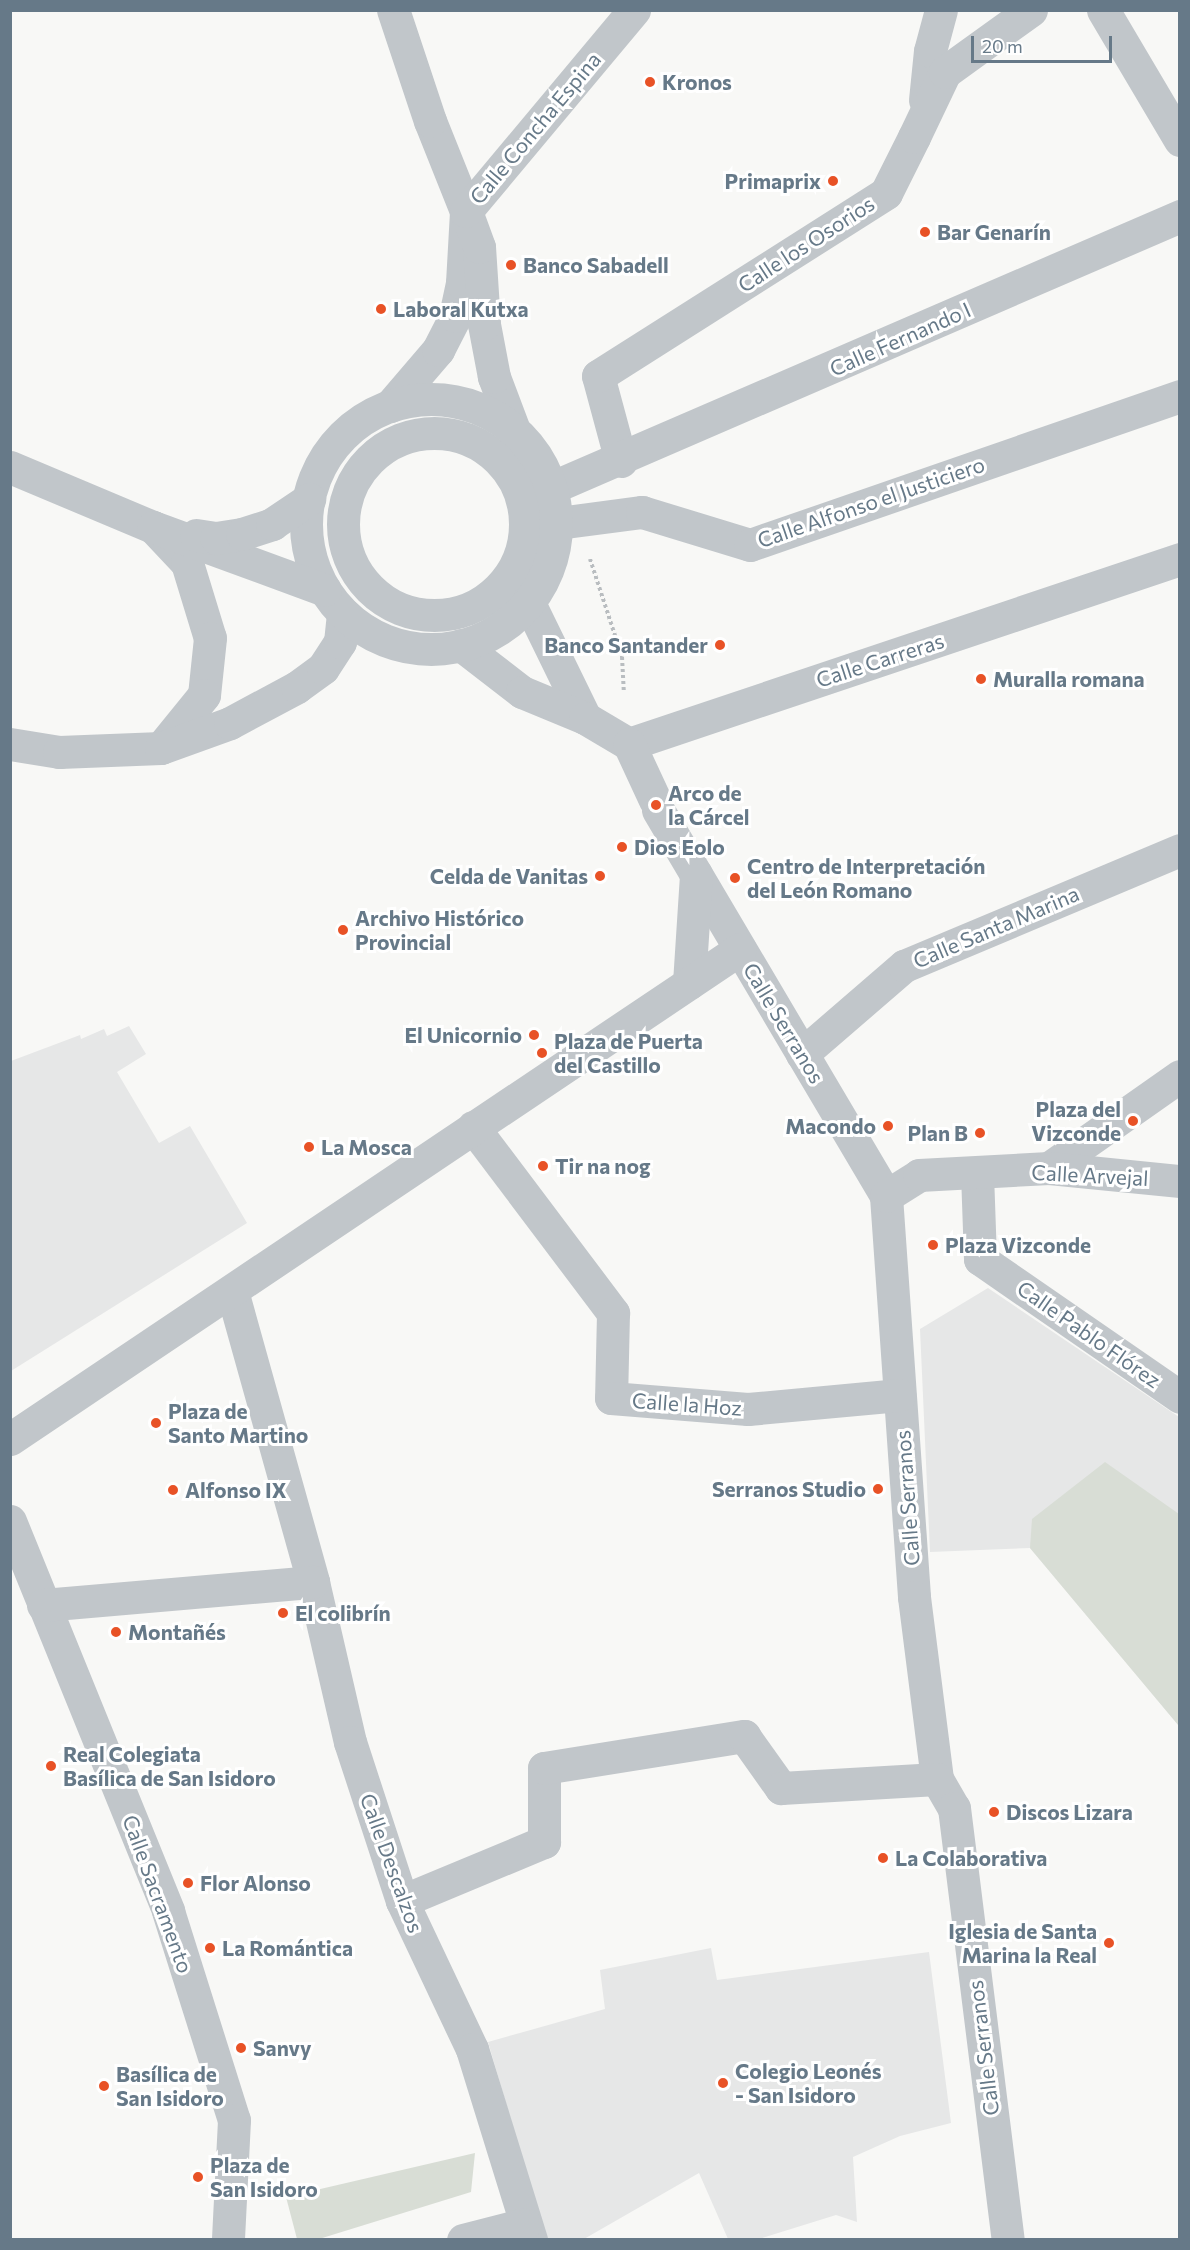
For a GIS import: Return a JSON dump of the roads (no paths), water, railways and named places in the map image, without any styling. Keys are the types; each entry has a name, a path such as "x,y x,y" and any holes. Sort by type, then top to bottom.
{"street":[{"path":"390,406 438,350 455,316 462,283 466,211 430,121 393,10"},
{"name":"Calle Concha Espina","path":"514,430 494,377 484,324 478,247 466,211 634,10"},
{"path":"919,127 930,51 941,10"},
{"name":"Calle los Osorios","path":"621,461 598,376 886,193 945,72 1031,10"},
{"path":"1103,10 1179,140"},
{"name":"Calle Fernando I","path":"552,488 621,461 1179,216"},
{"name":"Calle Alfonso el Justiciero","path":"558,523 642,512 750,544 1179,396"},
{"path":"10,467 334,601 373,635 409,648 447,649 506,626 540,586 558,523 552,488 533,450 514,430 487,411 455,401 423,399 390,406 361,420 337,442 319,469 309,499 306,530 312,562 334,601 340,642 323,668 297,687 230,723 161,748 59,752 10,744"},
{"path":"438,433 465,438 490,452 509,472 521,497 525,524 521,552 509,576 491,595 470,607 447,614 422,614 398,608 360,577 348,555 342,530 345,505 353,480 368,460 388,444 413,435 438,433"},
{"path":"153,527 216,538 242,534 272,524 309,499"},
{"path":"153,527 187,563 210,638 204,696 161,748"},
{"name":"Calle Carreras","path":"629,744 1179,560"},
{"path":"528,601 585,718"},
{"path":"461,645 522,692 585,718 629,744"},
{"name":"Calle Serranos","path":"629,744 656,805 886,1196 914,1597 937,1779 954,1808 1008,2240"},
{"name":"Calle Santa Marina","path":"802,1054 904,966 1179,850"},
{"path":"689,983 696,874"},
{"path":"10,1439 740,949"},
{"path":"1049,1168 1179,1076"},
{"name":"Calle la Hoz","path":"473,1127 613,1313 611,1398 748,1409 899,1395"},
{"name":"Calle Arvejal","path":"886,1196 919,1175 1049,1168 1179,1181"},
{"name":"Calle Pablo Flórez","path":"989,1173 980,1259 1179,1397"},
{"path":"44,1605 313,1582 232,1291"},
{"name":"Calle Sacramento","path":"10,1521 71,1664 168,1911 234,2120 228,2240"},
{"name":"Calle Descalzos","path":"313,1582 350,1742 402,1901 472,2049 528,2232"},
{"path":"402,1901 544,1842 544,1768 744,1736 781,1788 937,1779"},
{"path":"463,2240 528,2232"}],"place":[{"name":"Kronos","path":"650,82"},
{"name":"Primaprix","path":"833,181"},
{"name":"Bar Genarín","path":"925,232"},
{"name":"Banco Sabadell","path":"511,265"},
{"name":"Laboral Kutxa","path":"381,309"},
{"name":"Banco Santander","path":"720,645"},
{"name":"Muralla romana","path":"981,679"},
{"name":"Arco de la Cárcel","path":"656,805"},
{"name":"Dios Eolo","path":"622,847"},
{"name":"Celda de Vanitas","path":"600,876"},
{"name":"Centro de Interpretación del León Romano","path":"735,878"},
{"name":"Archivo Histórico Provincial","path":"343,930"},
{"name":"El Unicornio","path":"534,1035"},
{"name":"Plaza de Puerta del Castillo","path":"542,1053"},
{"name":"Plaza del Vizconde","path":"1133,1121"},
{"name":"Macondo","path":"888,1126"},
{"name":"Plan B","path":"980,1133"},
{"name":"La Mosca","path":"309,1147"},
{"name":"Tir na nog","path":"543,1166"},
{"name":"Plaza Vizconde","path":"933,1245"},
{"name":"Plaza de Santo Martino","path":"156,1423"},
{"name":"Serranos Studio","path":"878,1489"},
{"name":"Alfonso IX","path":"173,1490"},
{"name":"El colibrín","path":"283,1613"},
{"name":"Montañés","path":"116,1632"},
{"name":"Real Colegiata Basílica de San Isidoro","path":"51,1766"},
{"name":"Discos Lizara","path":"994,1812"},
{"name":"La Colaborativa","path":"883,1858"},
{"name":"Flor Alonso","path":"188,1883"},
{"name":"Iglesia de Santa Marina la Real","path":"1109,1943"},
{"name":"La Romántica","path":"210,1948"},
{"name":"Sanvy","path":"241,2048"},
{"name":"Colegio Leonés - San Isidoro","path":"723,2083"},
{"name":"Basílica de San Isidoro","path":"104,2086"},
{"name":"Plaza de San Isidoro","path":"198,2177"}]}
